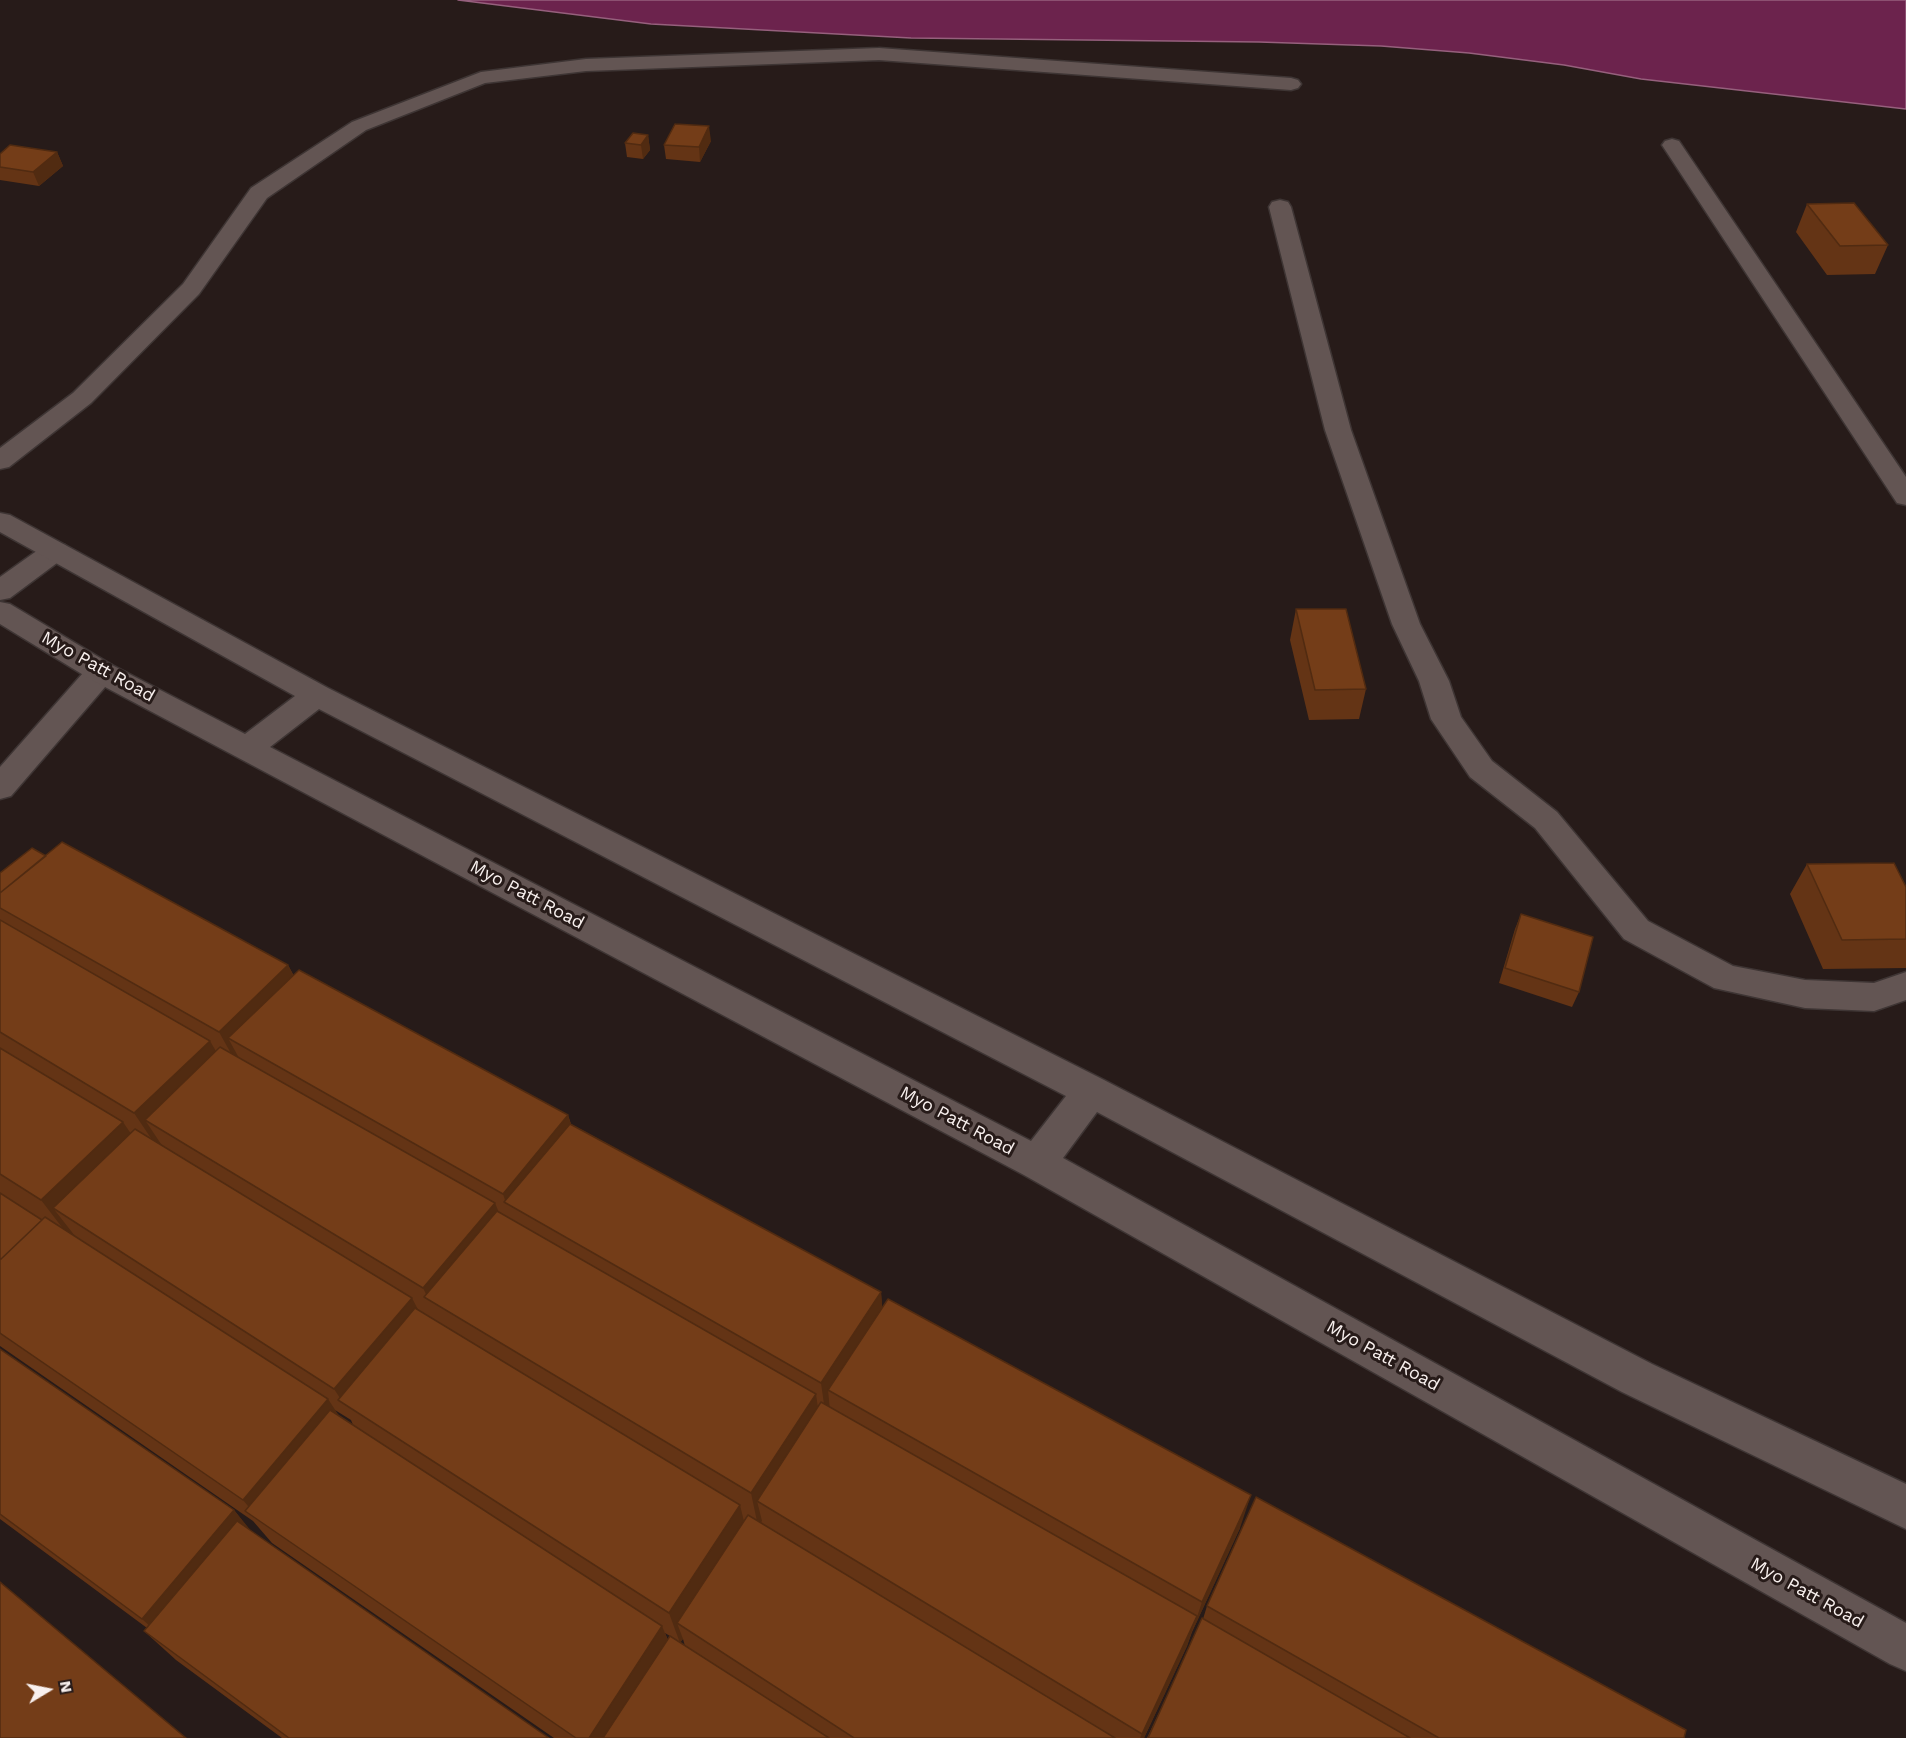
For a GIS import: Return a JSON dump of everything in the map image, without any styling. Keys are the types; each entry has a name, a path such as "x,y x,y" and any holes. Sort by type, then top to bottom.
{"main road":[{"path":"0,461 82,398 191,289 259,194 359,126 481,78 586,65 879,54 1291,84"},
{"path":"1672,145 1906,497"},
{"path":"1280,207 1338,430 1376,542 1387,566 1406,624 1434,681 1446,719 1481,769 1546,820 1636,930 1726,978 1805,994 1874,997 1906,986"},
{"path":"0,521 317,695 1091,1091 1637,1378 1906,1507"},
{"path":"0,591 56,551"},
{"name":"Myo Patt Road","path":"0,611 101,672 1037,1163 1906,1648"},
{"path":"0,788 101,672"},
{"path":"247,748 317,695"},
{"path":"1037,1163 1091,1091"}],"shaded area":[{"path":"458,0 1906,0 1906,109 1641,79 1564,65 1469,53 1381,46 1259,42 911,38 651,24"}],"building":[{"path":"675,124 709,126 699,147 664,145"},
{"path":"633,133 648,135 641,145 625,143"},
{"path":"10,145 57,152 33,172 0,167 0,154"},
{"path":"1854,203 1888,245 1840,246 1807,204"},
{"path":"1296,609 1346,609 1366,689 1315,690"},
{"path":"62,842 288,965 219,1032 0,908 0,893"},
{"path":"32,848 46,856 0,893 0,873"},
{"path":"1894,863 1906,887 1906,939 1842,940 1807,864"},
{"path":"1521,914 1593,937 1579,992 1505,968"},
{"path":"0,920 210,1041 134,1113 0,1032"},
{"path":"299,970 568,1115 503,1194 228,1038"},
{"path":"220,1047 495,1203 423,1288 145,1120"},
{"path":"0,1048 123,1122 41,1200 0,1174"},
{"path":"570,1124 881,1292 821,1383 504,1202"},
{"path":"135,1129 412,1298 334,1389 53,1208"},
{"path":"0,1193 42,1220 0,1260"},
{"path":"497,1211 816,1394 751,1493 424,1297"},
{"path":"45,1217 328,1399 243,1500 0,1333 0,1260"},
{"path":"888,1299 1251,1495 1202,1602 828,1390"},
{"path":"415,1308 740,1505 669,1613 338,1400"},
{"path":"0,1349 234,1510 142,1619 0,1514"},
{"path":"821,1402 1197,1616 1142,1734 757,1501"},
{"path":"330,1410 662,1626 589,1738 576,1738 245,1511"},
{"path":"1256,1497 1686,1730 1684,1738 1439,1738 1207,1606"},
{"path":"748,1515 1115,1738 854,1738 677,1623"},
{"path":"237,1521 549,1738 289,1738 144,1631"},
{"path":"0,1582 186,1738 0,1738"},
{"path":"1202,1618 1410,1738 1148,1738"},
{"path":"670,1636 829,1738 603,1738"}]}
